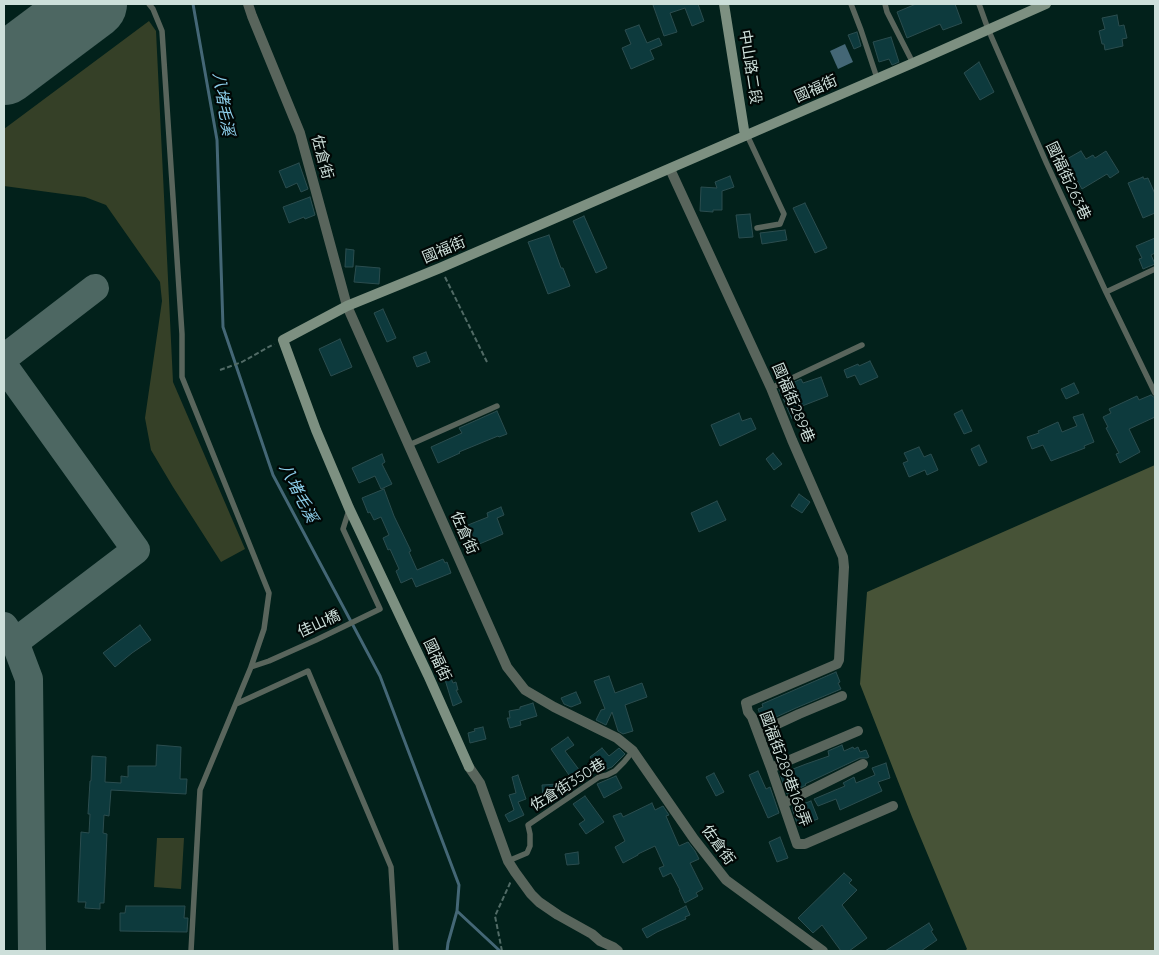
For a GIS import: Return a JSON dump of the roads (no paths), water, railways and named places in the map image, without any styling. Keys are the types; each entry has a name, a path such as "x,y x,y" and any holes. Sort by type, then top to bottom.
{"street":[{"name":"佐倉街","path":"248,4 300,133 347,306 508,667 525,690 554,707 617,738 633,751 694,839 726,880 823,951"},
{"name":"中山路二段","path":"724,4 746,135"},
{"name":"國福街","path":"508,860 480,783 469,766 316,430 283,340 347,306 670,169 1046,4"},
{"name":"國福街289巷","path":"670,169 771,388 843,556 839,660"},
{"name":"國福街289巷168弄","path":"839,660 834,666 746,703 748,712 752,717 784,803 797,844 805,844 893,806"},
{"path":"758,733 842,696"},
{"path":"771,768 858,731"},
{"path":"784,803 863,764"},
{"path":"508,860 539,902 618,951"}],"lane":[{"path":"149,4 162,31 182,334 182,377 269,594 264,629 252,667 200,790 191,951"},
{"path":"851,4 877,78"},
{"path":"885,4 886,12 913,63"},
{"name":"國福街263巷","path":"978,4 1046,162 1155,393"},
{"path":"746,135 784,214 780,224 757,228"},
{"path":"1106,292 1155,269"},
{"path":"771,388 862,345"},
{"path":"409,445 497,406"},
{"name":"佳山橋","path":"252,667 316,640 380,609 343,530 350,508"},
{"path":"236,704 308,672 391,867 396,951"},
{"name":"佐倉街350巷","path":"508,860 526,853 530,846 528,825 599,777 615,770 633,751"}],"water":[{"path":"845,44 853,62 838,69 830,51"}],"waterway":[{"name":"八堵毛溪","path":"193,4 217,140 223,327 273,475 380,676 459,885 457,911 500,951"},
{"path":"447,951 457,911"}]}
